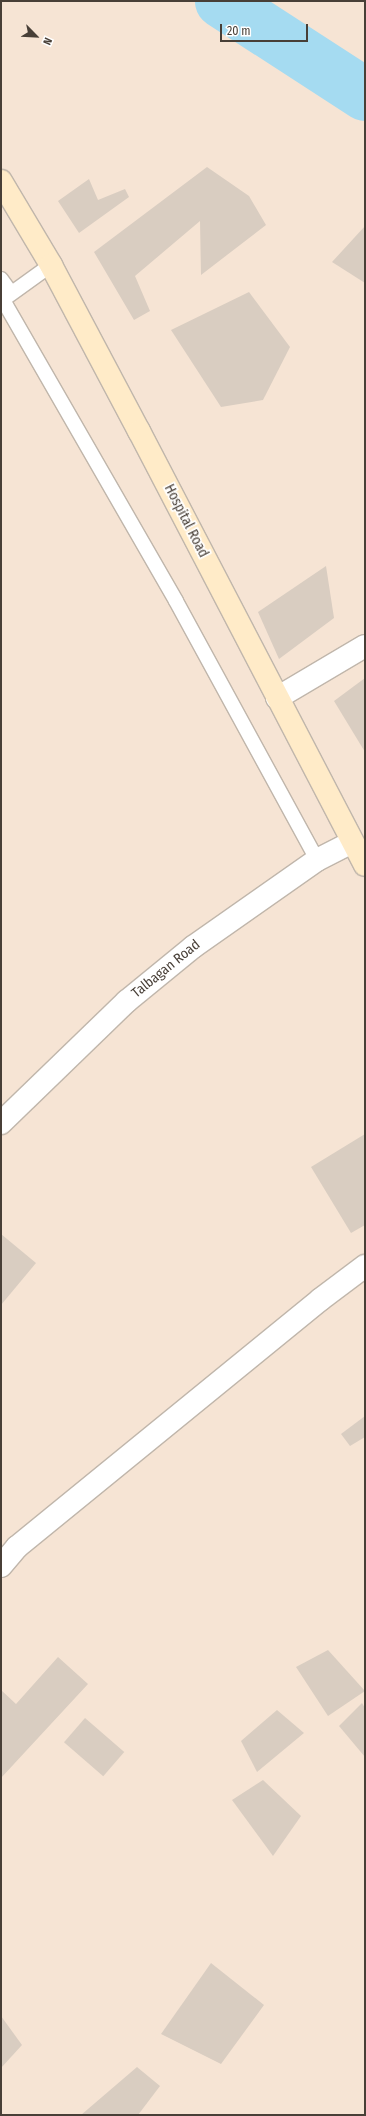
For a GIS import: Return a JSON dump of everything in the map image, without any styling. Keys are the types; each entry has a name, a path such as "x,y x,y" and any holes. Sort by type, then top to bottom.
{"main road":[{"name":"Hospital Road","path":"1,180 51,265 365,865"}],"street":[{"path":"277,698 365,646"},
{"name":"Talbagan Road","path":"1,1123 127,1001 193,947 317,860 352,842"},
{"path":"1,1566 17,1547 321,1299 365,1266"}],"lane":[{"path":"5,298 51,265"},
{"path":"1,279 5,298 176,601 317,860"}],"shaded area":[{"path":"1,1 365,1 365,2115 1,2115"}],"building":[{"path":"207,167 249,196 266,225 201,275 200,221 135,276 150,311 134,320 94,252"},
{"path":"89,179 98,200 125,189 129,197 79,233 58,201"},
{"path":"365,226 365,283 332,262"},
{"path":"249,292 290,347 263,400 221,407 171,330"},
{"path":"326,566 334,618 279,659 258,612"},
{"path":"365,678 365,752 334,701"},
{"path":"365,1134 365,1225 351,1233 311,1167"},
{"path":"1,1234 36,1263 1,1305"},
{"path":"365,1416 365,1437 350,1446 341,1434"},
{"path":"328,1650 365,1691 328,1716 296,1667"},
{"path":"58,1657 88,1684 1,1778 1,1690 16,1704"},
{"path":"362,1703 365,1708 365,1757 339,1726"},
{"path":"277,1710 304,1733 257,1772 241,1741"},
{"path":"85,1718 124,1752 103,1776 64,1742"},
{"path":"263,1780 301,1816 273,1856 232,1800"},
{"path":"211,1963 264,2005 221,2064 161,2034"},
{"path":"1,2016 22,2045 1,2068"},
{"path":"137,2067 160,2086 138,2115 81,2115"}],"waterway":[{"path":"221,1 365,94"}]}
